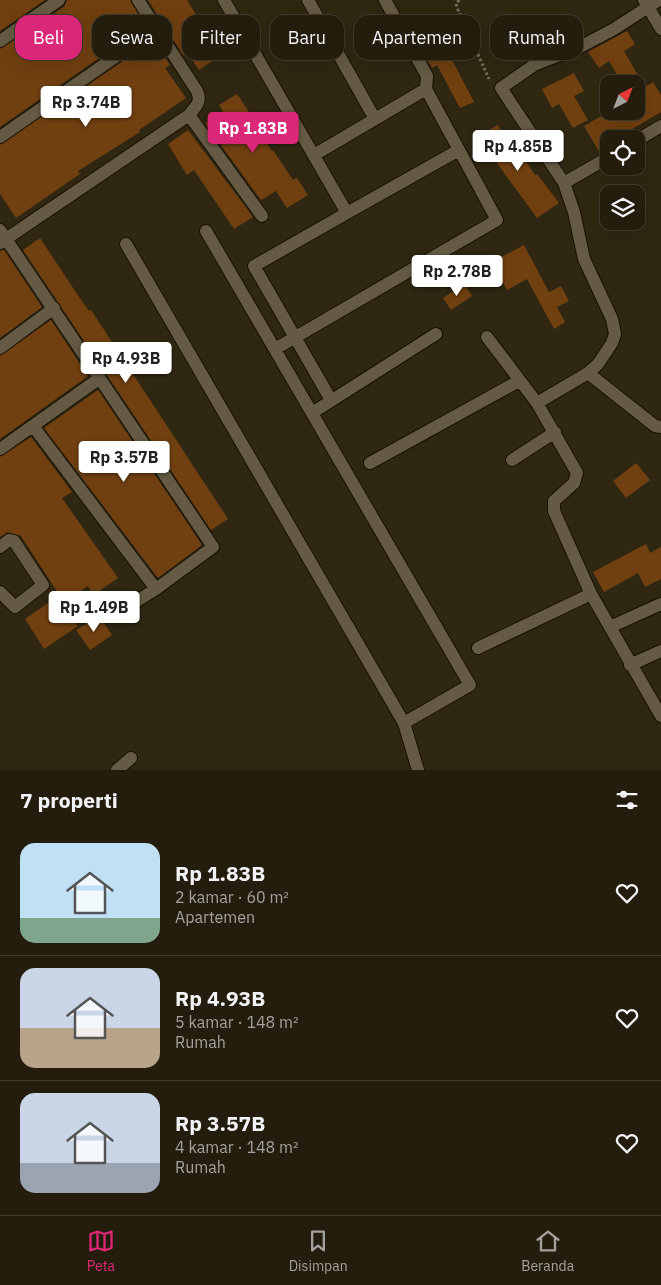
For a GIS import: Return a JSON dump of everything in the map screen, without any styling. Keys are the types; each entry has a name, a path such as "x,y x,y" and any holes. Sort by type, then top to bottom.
{"street":[{"path":"0,40 59,0"},
{"path":"138,0 148,15"},
{"path":"224,0 347,213"},
{"path":"308,0 375,119"},
{"path":"275,349 496,220 426,89 427,76 385,0"},
{"path":"537,403 588,373 605,356 615,334 612,319 584,259 574,212 564,183 501,88 534,66 580,47 646,4 659,0"},
{"path":"646,4 661,29"},
{"path":"127,607 156,589 213,547 54,308 2,238 189,114 199,103 200,97 172,52"},
{"path":"0,137 111,60"},
{"path":"314,156 426,89"},
{"path":"189,114 262,216"},
{"path":"645,136 661,126"},
{"path":"331,400 254,266 459,150"},
{"path":"564,183 600,162"},
{"path":"206,231 470,685 404,723"},
{"path":"126,244 404,723 418,770"},
{"path":"0,348 54,308"},
{"path":"312,413 436,334"},
{"path":"487,336 519,382 537,403 577,473 574,483 556,498 552,507 591,594 630,665 661,716"},
{"path":"588,373 655,426 661,427"},
{"path":"0,449 100,378"},
{"path":"370,463 519,382"},
{"path":"33,426 156,589"},
{"path":"512,460 554,432"},
{"path":"0,547 10,540 14,541 43,585 15,607 0,592"},
{"path":"478,648 591,594"},
{"path":"610,627 661,604"},
{"path":"630,665 661,651"},
{"path":"117,770 131,758"}],"path":[{"path":"459,0 456,4 458,10 490,82 494,87 501,88"}],"building":[{"path":"0,0 45,0 23,15 15,15 15,21 0,31"},
{"path":"67,0 130,0 139,15 92,15 92,60 96,60 0,127 0,49 15,39 15,60 82,60 82,15 52,15 64,7"},
{"path":"148,0 187,0 196,15 182,15 182,53 172,38 172,15 158,15"},
{"path":"627,31 635,44 624,51 638,75 618,75 609,61 599,68 588,52"},
{"path":"125,60 167,60 170,65 165,68 186,98 139,130 140,132 78,171 80,174 16,218 0,194 0,145"},
{"path":"192,60 214,60 199,70"},
{"path":"427,60 452,60 474,102 460,108 437,65 432,68"},
{"path":"574,73 584,91 574,96 588,120 573,128 559,104 552,108 542,89"},
{"path":"653,82 661,95 661,112 631,130 600,130 600,153 584,126 600,117 600,120 645,120 645,87"},
{"path":"237,94 249,112 246,113 272,151 293,180 297,178 308,195 287,208 276,191 261,200 205,123 223,111 219,105"},
{"path":"498,125 506,140 511,137 520,155 559,203 537,218 477,136"},
{"path":"188,130 253,217 234,229 194,170 187,175 168,144"},
{"path":"40,238 89,311 91,310 228,519 211,530 23,250"},
{"path":"524,245 549,292 561,286 569,301 557,307 565,322 554,329 527,279 507,290 492,262"},
{"path":"4,250 42,307 0,338 0,251"},
{"path":"464,284 472,296 451,310 443,298"},
{"path":"51,320 88,376 0,439 0,356"},
{"path":"98,390 202,545 158,578 44,428"},
{"path":"31,437 72,492 62,498 118,578 93,595 88,586 64,602 21,536 8,532 0,537 0,457"},
{"path":"636,463 650,480 626,498 613,481"},
{"path":"646,544 650,553 661,547 661,579 645,587 638,573 604,592 593,572"},
{"path":"58,596 78,626 44,649 25,619"},
{"path":"99,616 112,635 90,650 76,630"}]}
